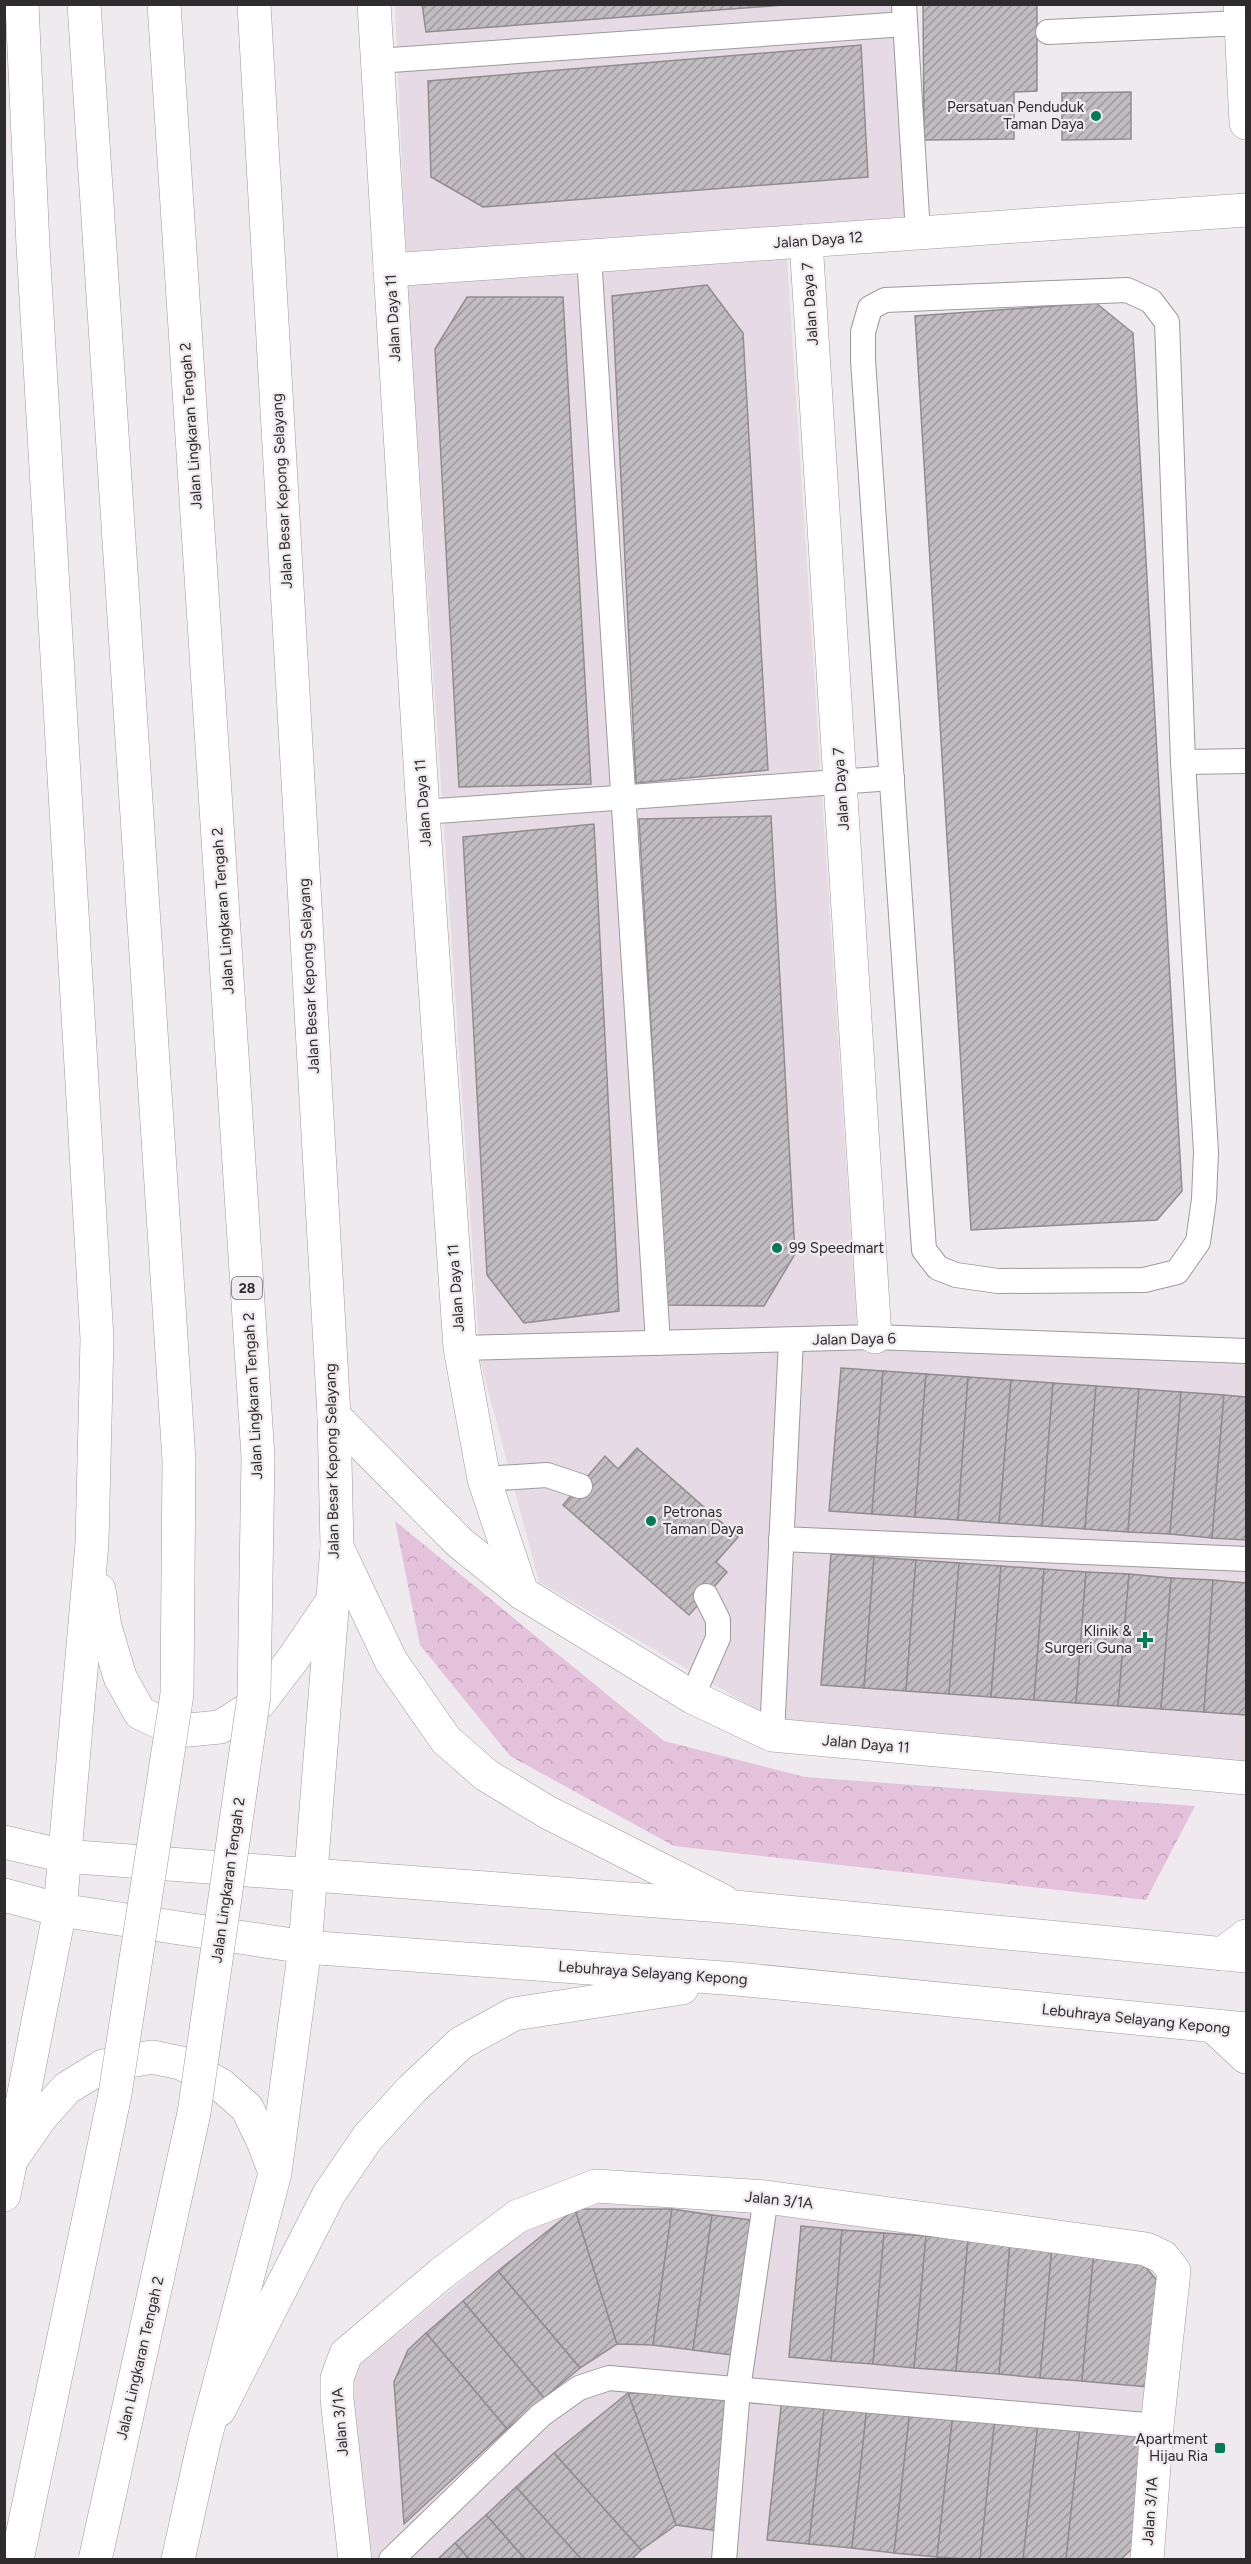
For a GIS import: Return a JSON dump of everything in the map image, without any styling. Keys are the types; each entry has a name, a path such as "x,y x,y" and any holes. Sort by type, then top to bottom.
{"main road":[{"path":"4,2195 60,1910 92,1543 98,1339 34,258 22,4"},
{"path":"17,2559 115,2094 177,1694 179,1461 84,4"},
{"name":"Jalan Lingkaran Tengah 2","path":"95,2559 194,2113 254,1696 258,1457 164,4"},
{"name":"Jalan Besar Kepong Selayang","path":"204,2442 275,2173 305,1947 336,1547 334,1416 254,4"},
{"name":"Jalan Daya 11","path":"374,4 423,812 460,1348 484,1479 522,1593"},
{"path":"1240,14 1246,123"},
{"name":"Jalan Daya 12","path":"390,270 1246,210"},
{"name":"Jalan Daya 7","path":"806,241 875,1337"},
{"name":"Jalan Daya 11","path":"334,1416 459,1542 522,1593 692,1697 772,1736 1246,1778"},
{"path":"92,1543 105,1627 120,1677 140,1713 178,1731 220,1727 260,1702 293,1659 330,1604"},
{"path":"336,1547 391,1661 446,1740 486,1775 547,1812 735,1907"},
{"path":"4,1842 64,1856 312,1873 1238,1949"},
{"name":"Lebuhraya Selayang Kepong","path":"4,1895 60,1910 305,1947 737,1979 1246,2029"},
{"path":"178,2559 204,2442 329,2194 368,2136 412,2089 461,2043 514,2014 737,1979"},
{"path":"1214,2027 1246,2057"},
{"path":"11,2160 41,2117 67,2088 103,2066 152,2057 181,2063 221,2085 247,2108 263,2140 275,2173"},
{"name":"Jalan 3/1A","path":"355,2559 337,2399 337,2378 346,2354 442,2273 518,2216 596,2186 766,2197 1146,2249 1163,2257 1174,2271 1157,2426 1147,2559"}],"lane":[{"path":"377,61 904,14 918,233"},
{"path":"1048,32 1240,14"},
{"path":"589,256 658,1343"},
{"path":"1127,290 1151,301 1167,322 1183,762 1206,1152 1204,1199 1197,1242 1177,1272 1144,1280 998,1281 956,1275 938,1268 924,1250 863,360 864,332 870,308 885,300 1127,290"},
{"path":"1183,762 1246,761"},
{"path":"423,812 892,778"},
{"name":"Jalan Daya 6","path":"460,1348 875,1337 1246,1352"},
{"path":"772,1736 791,1340"},
{"path":"484,1479 547,1475 580,1486"},
{"path":"781,1539 1246,1559"},
{"path":"692,1697 718,1638 718,1620 706,1596"},
{"path":"724,2559 738,2389 766,2197"},
{"path":"391,2559 542,2415 579,2388 609,2378 1157,2426"}],"shaded area":[{"path":"395,5 892,5 905,217 785,228 858,1344 1246,1362 1246,1763 779,1723 539,1582 480,1360 407,284"},
{"path":"604,2201 786,2215 1153,2266 1159,2275 1132,2559 371,2559 351,2384 357,2367 525,2229"}],"green space":[{"path":"395,1521 664,1741 805,1777 1195,1806 1146,1900 674,1846 510,1756 420,1645"}],"building":[{"path":"422,4 797,4 426,32"},
{"path":"923,4 1037,4 1037,91 1014,92 1014,139 924,140"},
{"path":"861,45 868,177 483,207 431,177 428,81"},
{"name":"Persatuan Penduduk Taman Daya","path":"1131,92 1131,139 1062,140 1062,93"},
{"path":"707,285 743,333 768,770 636,783 612,296"},
{"path":"467,297 563,297 591,784 459,787 435,349"},
{"path":"1096,303 1133,333 1182,1191 1157,1220 971,1230 915,316"},
{"path":"771,816 795,1254 764,1306 667,1305 639,819"},
{"path":"594,824 619,1311 524,1323 487,1275 463,837"},
{"path":"841,1368 883,1371 872,1514 829,1511"},
{"path":"883,1371 926,1374 915,1517 872,1514"},
{"path":"926,1374 968,1377 958,1520 915,1517"},
{"path":"968,1377 1011,1380 999,1523 958,1520"},
{"path":"1011,1380 1053,1383 1042,1526 999,1523"},
{"path":"1053,1383 1096,1386 1085,1529 1042,1526"},
{"path":"1096,1386 1139,1389 1128,1532 1085,1529"},
{"path":"1139,1389 1181,1392 1170,1534 1128,1532"},
{"path":"1181,1392 1224,1395 1212,1538 1170,1534"},
{"path":"1224,1395 1246,1397 1246,1540 1212,1538"},
{"name":"Petronas Taman Daya","path":"637,1448 738,1537 716,1562 727,1572 689,1615 563,1505 605,1456 618,1469"},
{"path":"831,1554 874,1557 864,1688 821,1685"},
{"path":"874,1557 916,1560 906,1691 864,1688"},
{"path":"916,1560 959,1563 949,1694 906,1691"},
{"path":"959,1563 1001,1566 991,1697 949,1694"},
{"path":"1001,1566 1044,1569 1034,1700 991,1697"},
{"path":"1044,1569 1086,1572 1076,1703 1034,1700"},
{"path":"1086,1572 1129,1574 1118,1706 1076,1703"},
{"path":"1129,1574 1171,1578 1161,1709 1118,1706"},
{"path":"1171,1578 1213,1580 1204,1712 1161,1709"},
{"path":"1213,1580 1246,1583 1246,1715 1204,1712"},
{"path":"575,2209 617,2344 580,2368 498,2271"},
{"path":"575,2209 672,2209 653,2345 617,2344"},
{"path":"672,2209 712,2215 693,2350 653,2345"},
{"path":"712,2215 759,2221 740,2356 693,2350"},
{"path":"801,2226 842,2230 831,2361 789,2357"},
{"path":"842,2230 884,2233 873,2364 831,2361"},
{"path":"884,2233 926,2236 914,2368 873,2364"},
{"path":"926,2236 968,2240 956,2371 914,2368"},
{"path":"968,2240 1010,2244 999,2374 956,2371"},
{"path":"1010,2244 1052,2247 1040,2378 999,2374"},
{"path":"1052,2247 1094,2251 1082,2381 1040,2378"},
{"path":"1094,2251 1135,2254 1158,2282 1148,2387 1082,2381"},
{"path":"498,2271 580,2368 544,2398 463,2301"},
{"path":"463,2301 544,2398 507,2429 426,2333"},
{"path":"426,2333 507,2429 404,2524 394,2382 408,2350"},
{"path":"628,2393 732,2396 718,2531 676,2525"},
{"path":"628,2393 676,2525 641,2550 554,2453"},
{"path":"782,2397 825,2401 809,2544 767,2540"},
{"path":"825,2401 867,2406 852,2548 809,2544"},
{"path":"867,2406 910,2410 894,2553 852,2548"},
{"path":"910,2410 953,2414 937,2557 894,2553"},
{"path":"953,2414 995,2418 980,2560 937,2557"},
{"path":"995,2418 1038,2423 1023,2560 980,2560"},
{"path":"1038,2423 1080,2427 1066,2560 1023,2560"},
{"path":"1080,2427 1146,2433 1134,2547 1120,2560 1066,2560"},
{"path":"554,2453 641,2550 631,2560 582,2560 516,2487"},
{"path":"516,2487 582,2560 526,2560 486,2515"},
{"path":"486,2515 526,2560 470,2560 455,2543"},
{"path":"455,2543 470,2560 437,2560"}],"place":[{"name":"Persatuan Penduduk Taman Daya","path":"1096,116"},
{"name":"99 Speedmart","path":"777,1248"},
{"name":"Petronas Taman Daya","path":"651,1521"},
{"name":"Klinik & Surgeri Guna","path":"1145,1640"},
{"name":"Apartment Hijau Ria","path":"1220,2448"}]}
